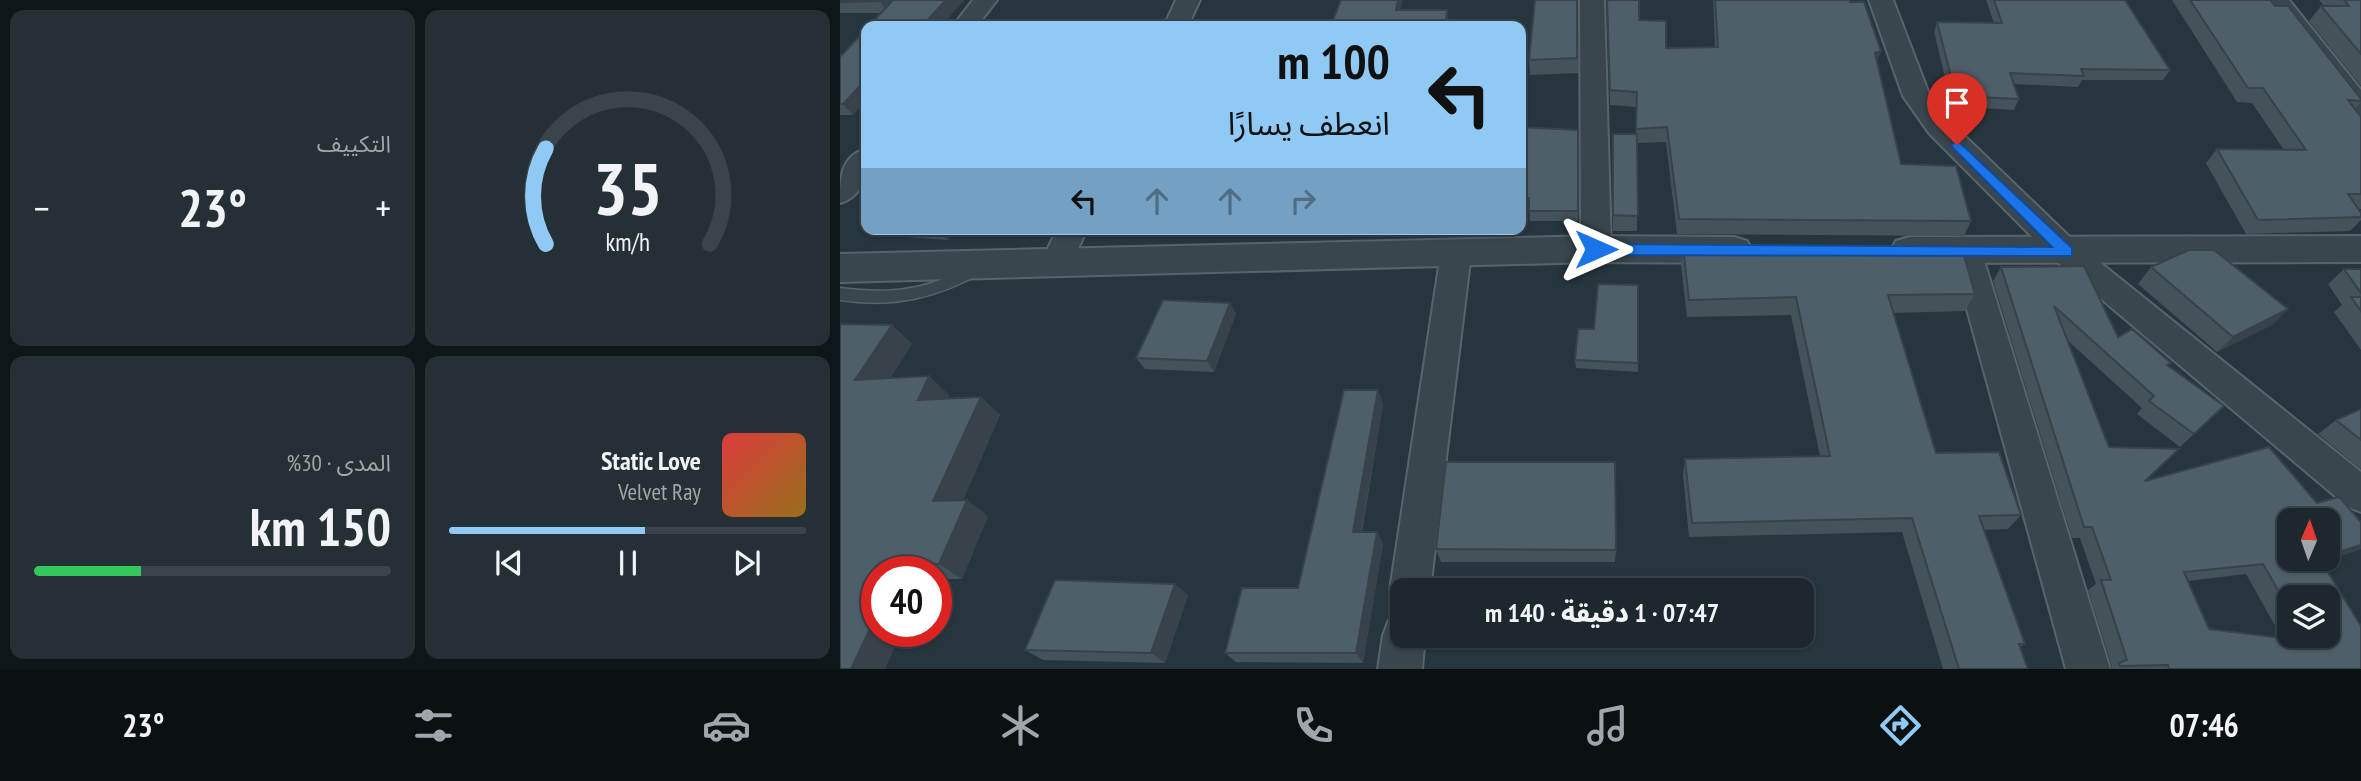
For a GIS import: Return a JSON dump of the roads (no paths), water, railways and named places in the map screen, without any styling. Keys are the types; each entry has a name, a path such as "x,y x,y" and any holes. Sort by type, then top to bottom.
{"street":[{"path":"969,21 985,0"},
{"path":"1178,21 1188,0"},
{"path":"1592,0 1596,249"},
{"path":"1881,0 1916,96 1939,127 2066,252 2361,495"},
{"path":"2277,0 2361,108"},
{"path":"840,155 861,157"},
{"path":"840,193 861,164"},
{"path":"1057,263 1069,235"},
{"path":"840,268 1596,249 1760,250"},
{"path":"1870,250 2066,252 2361,249"},
{"path":"1966,251 2088,669"},
{"path":"1412,578 1456,253"},
{"path":"1399,669 1402,648"}],"lane":[{"path":"840,294 864,297 928,293 955,282 982,265"}]}
